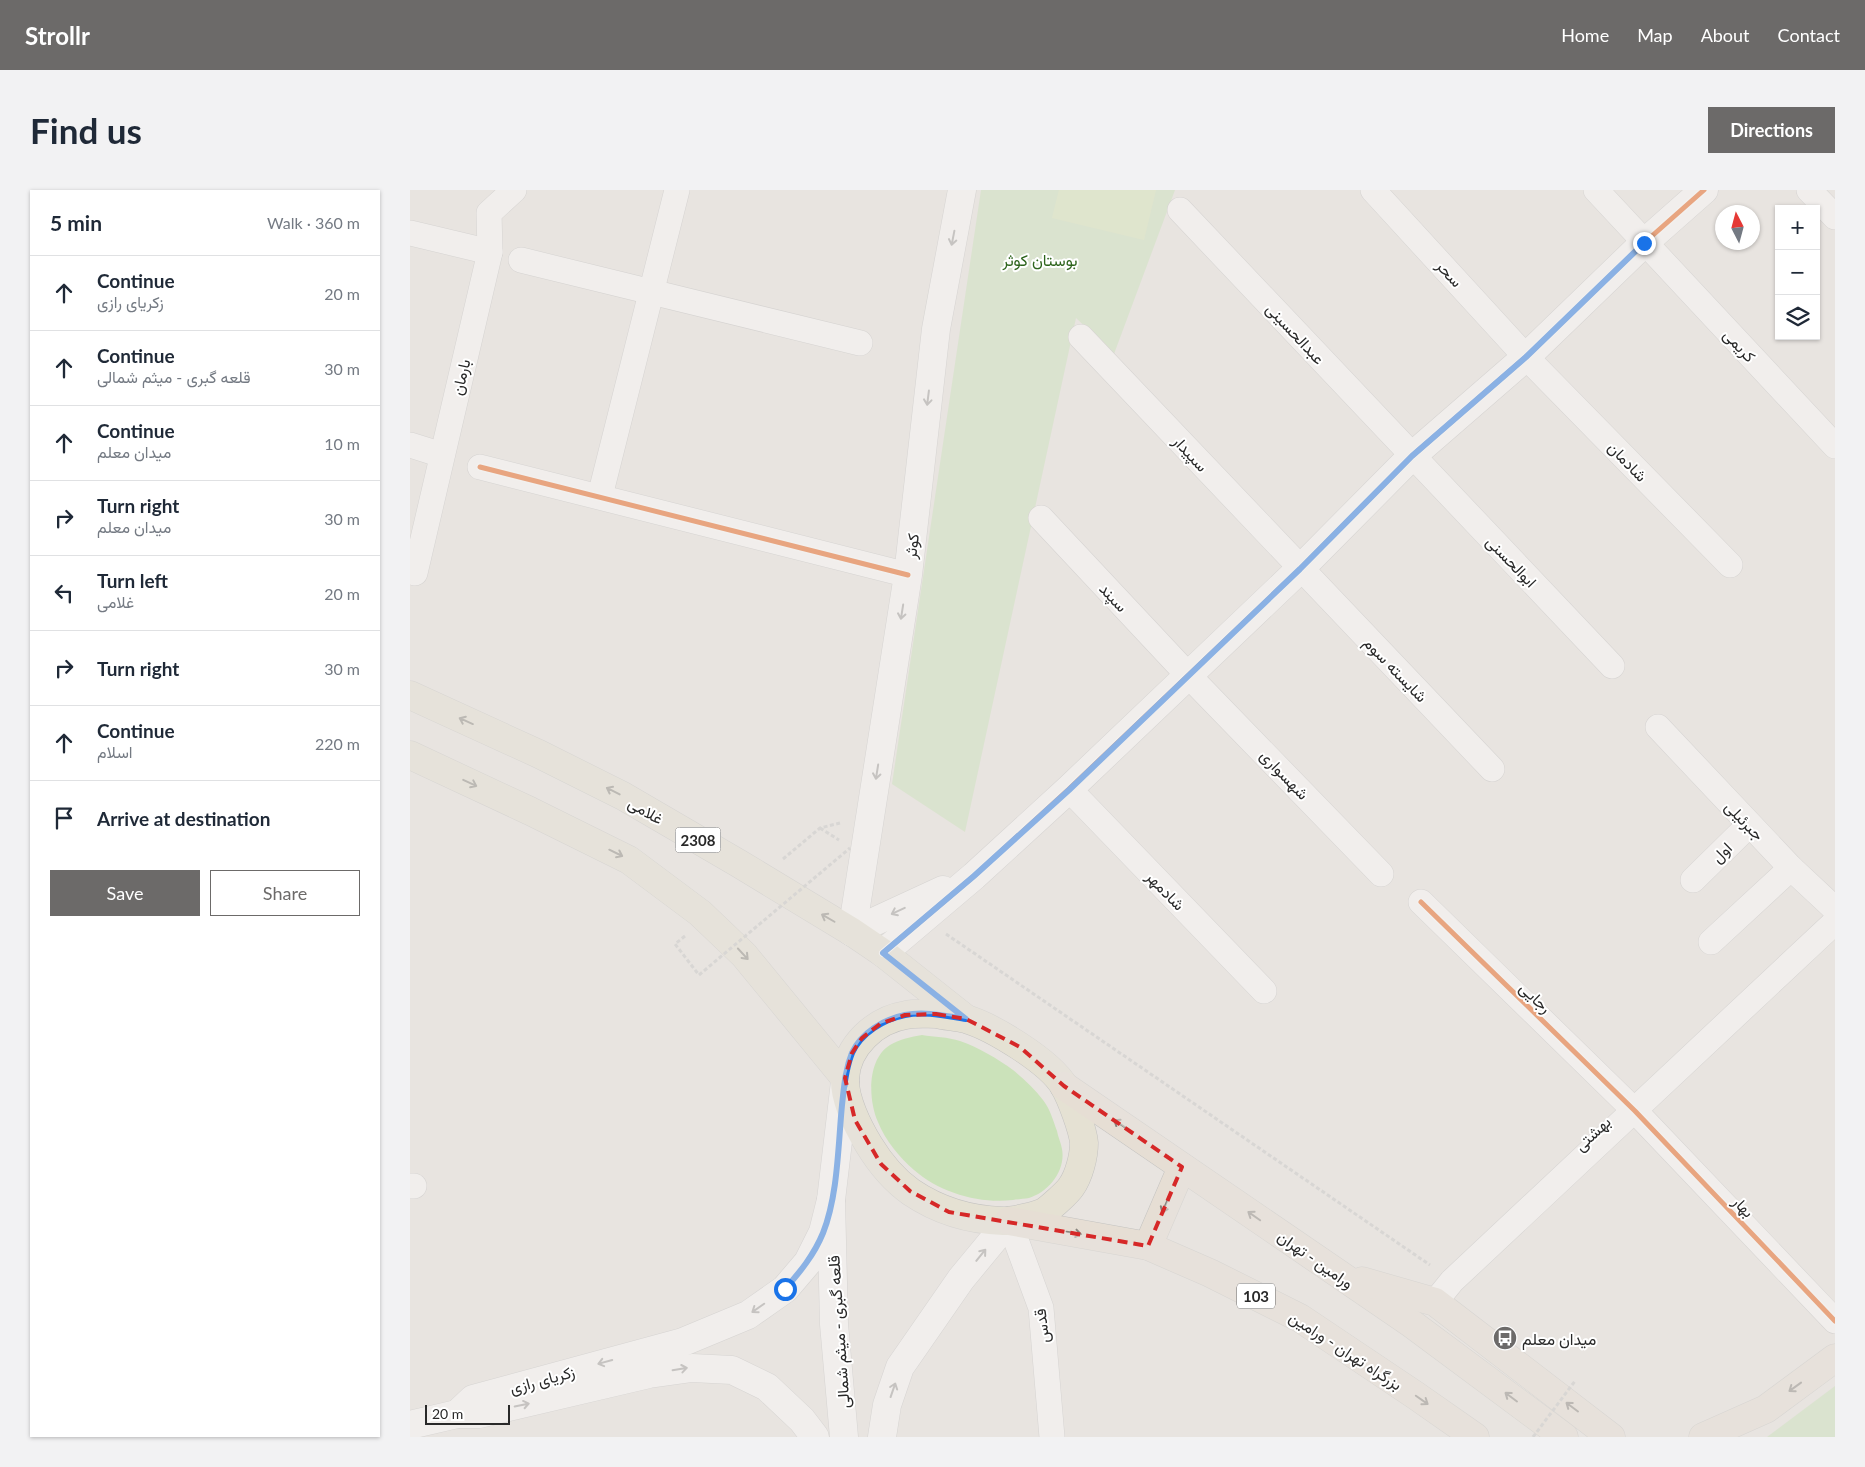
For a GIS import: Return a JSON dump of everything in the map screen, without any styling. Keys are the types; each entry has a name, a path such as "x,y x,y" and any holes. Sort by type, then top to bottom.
{"highway":[{"name":"ورامین - تهران","path":"1064,1086 1419,1330 1564,1437"},
{"path":"1148,1246 1182,1166"},
{"name":"بزرگراه تهران - ورامین","path":"1009,1221 1148,1246 1210,1273 1300,1318 1474,1437"},
{"path":"1337,1273 1434,1302 1611,1437"},
{"path":"1703,1437 1766,1408 1835,1358"}],"main road":[{"name":"کوثر","path":"852,932 908,575 936,329 962,190"},
{"path":"883,953 974,876 1069,790 1300,569 1412,456 1526,357 1644,243 1704,190"},
{"name":"غلامی","path":"410,696 539,754 623,796 852,932 883,953 966,1019"},
{"path":"410,755 629,860 700,912 744,954 845,1078"},
{"path":"852,932 974,876"},
{"path":"936,1014 966,1019 984,1026 1020,1047 1050,1070 1064,1086 1075,1111 1084,1143 1080,1164 1071,1187 1043,1213 1009,1221 979,1220 949,1212 910,1191 881,1164 855,1120 848,1098 845,1078 852,1053 862,1038 880,1024 905,1015 936,1014"},
{"name":"قلعه گبری - میثم شمالی","path":"844,1437 834,1324 832,1200 845,1078"},
{"name":"زکریای رازی","path":"456,1414 473,1399 684,1342 748,1315 785,1289 808,1262 823,1232 832,1200"},
{"path":"882,1437 887,1405 900,1367 962,1279 1009,1221"},
{"name":"زکریای رازی","path":"456,1414 479,1414 649,1374 692,1368 732,1370 767,1387 802,1420 815,1437"},
{"path":"410,1425 456,1414"}],"street":[{"name":"بارمان","path":"415,572 490,252 489,213 514,190"},
{"path":"600,496 677,190"},
{"name":"سحر","path":"1373,190 1526,357"},
{"name":"کریمی","path":"1596,190 1835,446"},
{"path":"1809,190 1835,217"},
{"name":"عبدالحسینی","path":"1180,210 1412,456"},
{"path":"410,233 490,252"},
{"path":"521,260 860,343"},
{"name":"سپیدار","path":"1082,337 1300,569"},
{"name":"شادمان","path":"1526,357 1730,565"},
{"path":"410,445 442,455"},
{"name":"ابوالحسنی","path":"1412,456 1612,666"},
{"path":"480,467 908,575"},
{"name":"سپند","path":"1041,518 1188,675"},
{"name":"شایسته سوم","path":"1300,569 1492,769"},
{"name":"شهسواری","path":"1188,675 1381,874"},
{"name":"جبرئیلی","path":"1658,727 1749,825 1835,909"},
{"name":"شادمهر","path":"1069,790 1264,991"},
{"name":"اول","path":"1694,880 1749,825"},
{"path":"1711,942 1791,868"},
{"name":"رجایی","path":"1421,902 1634,1111"},
{"name":"بهشتی","path":"1434,1302 1452,1280 1835,922"},
{"name":"بهار","path":"1634,1111 1835,1321"},
{"name":"قدس","path":"1009,1221 1041,1308 1052,1437"}],"path":[{"path":"675,944 699,976 850,848 820,828 762,878"},
{"path":"923,919 1452,1280"},
{"path":"1533,1437 1575,1382"}],"highlighted area":[{"path":"936,1014 966,1019 1020,1047 1064,1086 1182,1167 1148,1246 949,1212 910,1191 895,1178 881,1164 855,1120 845,1078 852,1053 862,1038 880,1024 905,1015"}],"green space":[{"name":"بوستان کوثر","path":"981,190 1175,190 1114,354 1076,318 965,832 892,784"},
{"path":"1059,190 1156,190 1144,240 1052,218"},
{"path":"922,1035 955,1040 981,1050 1013,1070 1040,1096 1048,1107 1053,1119 1062,1147 1063,1157 1059,1172 1043,1191 1029,1198 1000,1201 961,1195 948,1191 924,1178 893,1148 881,1129 872,1103 873,1070 882,1051 890,1045 910,1037"},
{"path":"1835,1386 1835,1437 1767,1437"}],"cycle path":[{"path":"883,953 974,876 1069,789 1300,569 1412,456 1526,357 1644,243 1704,190"},
{"path":"480,467 908,575"},
{"path":"1421,902 1635,1111 1835,1321"}],"place":[{"name":"میدان معلم","path":"1505,1338"}],"route":[{"path":"785,1289 808,1262 823,1232 832,1200 845,1078 852,1053 862,1038 880,1024 905,1015 936,1014 966,1019 883,953 974,876 1069,790 1300,569 1412,456 1526,357 1644,243"}]}
